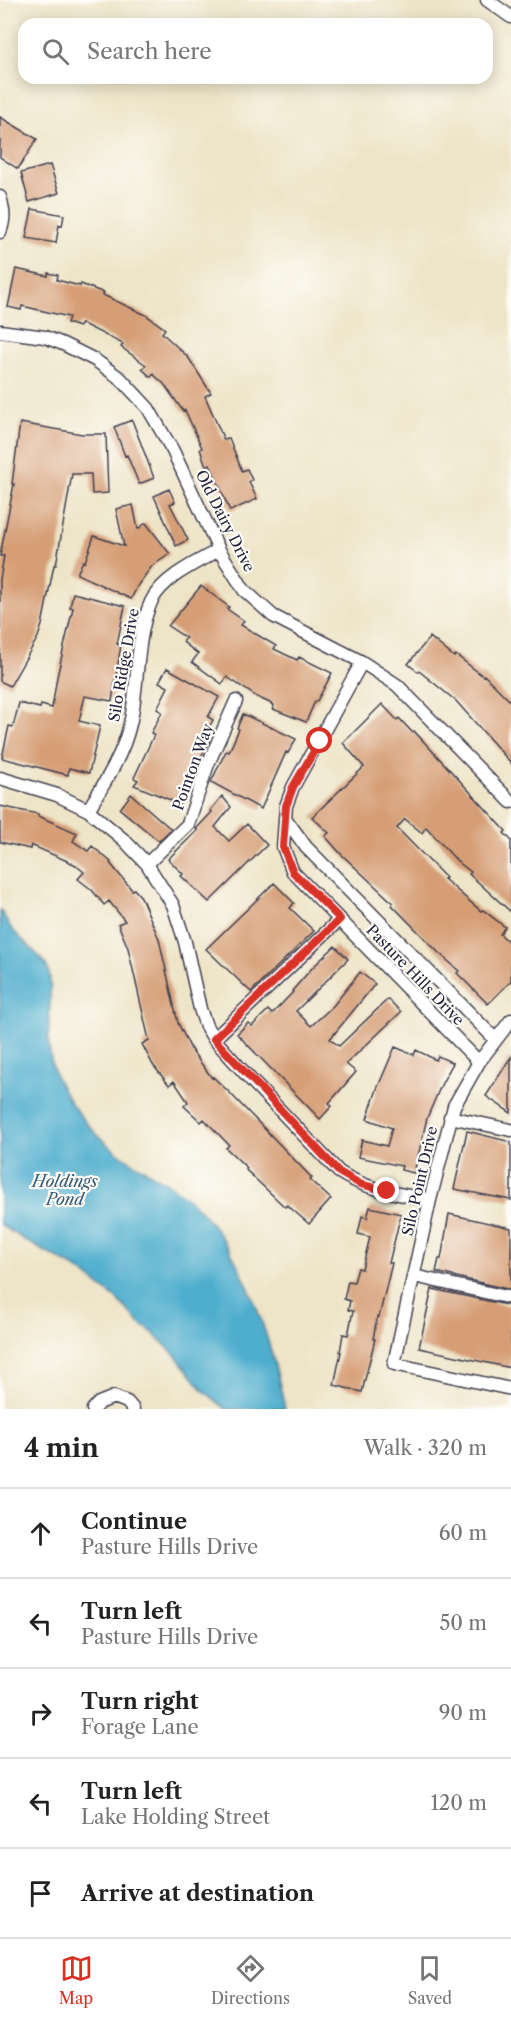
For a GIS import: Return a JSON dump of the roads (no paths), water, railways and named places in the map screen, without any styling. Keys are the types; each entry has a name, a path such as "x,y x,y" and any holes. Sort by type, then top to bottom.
{"street":[{"path":"487,0 511,17"},
{"path":"0,197 5,211 4,224 0,232"},
{"name":"Old Dairy Drive","path":"0,331 45,337 63,344 94,360 121,379 148,408 173,451 219,550 244,590 273,616 362,662 397,685 511,802"},
{"name":"Silo Ridge Drive","path":"87,810 118,759 130,726 142,632 152,601 170,579 219,550"},
{"name":"Pasture Hills Drive","path":"362,662 293,787 286,806 283,847 293,872 479,1062"},
{"name":"Pointon Way","path":"147,864 188,824 208,764 236,701"},
{"path":"0,778 57,795 87,810 124,840 147,864 173,905 185,942 200,1009 214,1039 339,1172 369,1187 430,1200"},
{"name":"Pasture Hills Drive","path":"285,818 306,848 496,1040"},
{"path":"214,1039 340,919"},
{"name":"Silo Point Drive","path":"511,1020 464,1085 450,1117 394,1364 511,1389"},
{"path":"450,1117 511,1130"},
{"path":"414,1276 511,1298"},
{"path":"93,1409 99,1403 114,1397 127,1402 133,1409"}],"water":[{"name":"Holdings Pond","path":"0,910 12,929 37,954 48,969 50,977 50,1052 54,1072 64,1092 103,1141 180,1192 214,1227 230,1250 255,1302 273,1357 285,1409 226,1409 204,1391 175,1355 152,1332 139,1323 119,1301 79,1270 0,1224"}]}
